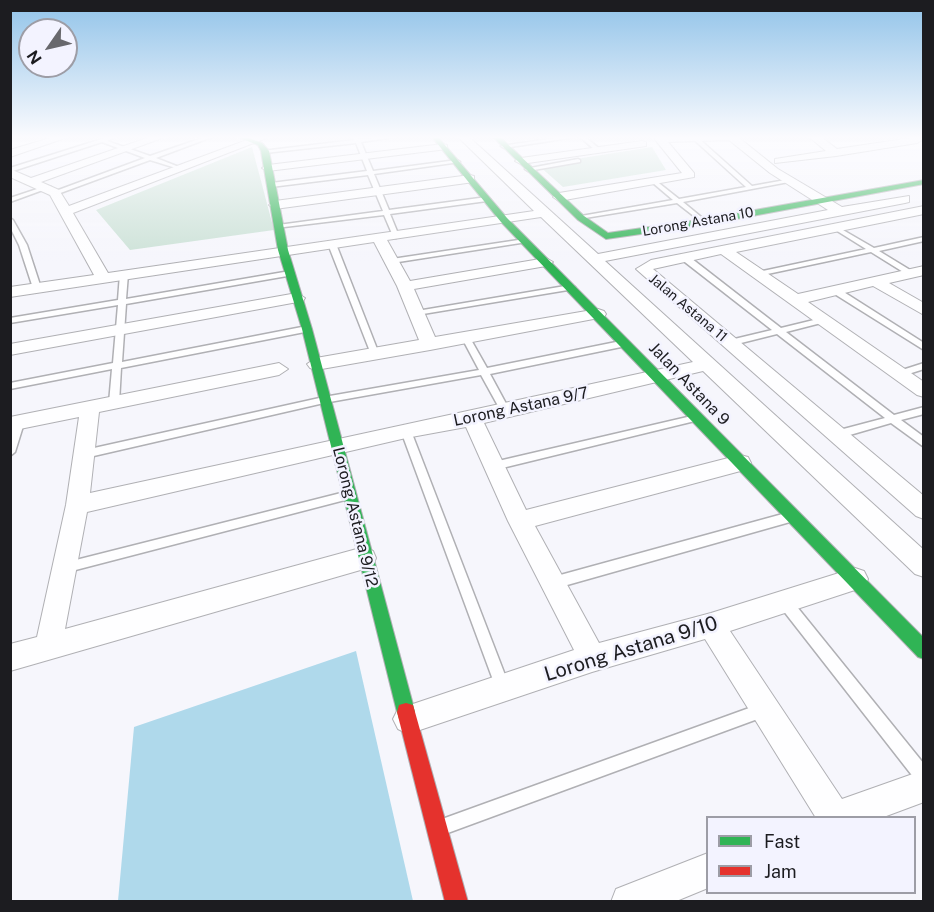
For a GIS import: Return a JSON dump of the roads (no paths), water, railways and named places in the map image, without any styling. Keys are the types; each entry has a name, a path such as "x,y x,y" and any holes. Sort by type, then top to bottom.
{"street":[{"path":"30,180 52,190 68,211 103,277"},
{"path":"33,181 37,180"},
{"path":"68,211 148,180"},
{"name":"Lorong Astana 9/12","path":"270,180 283,250 307,329 364,558 457,902"},
{"path":"275,205 466,180"},
{"name":"Jalan Astana 9","path":"470,180 504,220 627,343 924,651"},
{"name":"Jalan Astana 11","path":"509,180 705,365 924,566"},
{"name":"Lorong Astana 10","path":"540,180 598,232 615,236 924,182"},
{"path":"559,197 667,180"},
{"path":"787,180 822,201 838,220"},
{"name":"Jalan Astana 11","path":"922,201 724,250 651,264 643,269 924,510"},
{"path":"10,292 545,213"},
{"path":"593,259 838,220"},
{"path":"388,237 392,261 430,345"},
{"path":"724,250 924,392"},
{"path":"405,286 546,262"},
{"path":"794,300 917,272"},
{"path":"877,282 924,310"},
{"path":"10,350 120,332 297,298"},
{"path":"316,364 598,314"},
{"name":"Lorong Astana 9/7","path":"77,505 406,431 472,419 705,365"},
{"path":"15,423 279,369"},
{"path":"48,647 77,505 90,408"},
{"path":"472,419 520,520 592,658"},
{"path":"520,520 741,463"},
{"path":"10,658 364,558"},
{"name":"Lorong Astana 9/10","path":"408,719 592,658 711,625 855,579"},
{"path":"711,625 834,816"},
{"path":"838,816 924,786"},
{"path":"629,902 706,871"}],"lane":[{"path":"10,200 84,180"},
{"path":"271,185 315,180"},
{"path":"372,180 386,213 388,237"},
{"path":"741,180 750,188"},
{"path":"655,182 704,222"},
{"path":"581,218 790,182"},
{"path":"278,227 487,199"},
{"path":"10,220 23,245 37,288"},
{"path":"838,220 872,250 917,272"},
{"path":"758,274 924,239"},
{"path":"392,261 525,241"},
{"path":"332,244 375,354"},
{"path":"684,257 924,443"},
{"path":"10,321 290,273"},
{"path":"114,403 124,274"},
{"path":"417,313 571,287"},
{"path":"836,291 924,348"},
{"path":"729,343 822,320"},
{"path":"10,386 307,329"},
{"path":"466,338 505,411"},
{"path":"85,454 324,400 484,372 627,343"},
{"path":"899,374 924,366"},
{"path":"836,435 924,410"},
{"path":"495,466 699,417"},
{"path":"10,452 15,423"},
{"path":"406,431 503,688"},
{"path":"64,568 348,495"},
{"path":"553,583 794,516"},
{"path":"784,601 924,777"},
{"path":"436,829 765,709"}],"water":[{"path":"356,651 413,901 118,901 134,727"}]}
